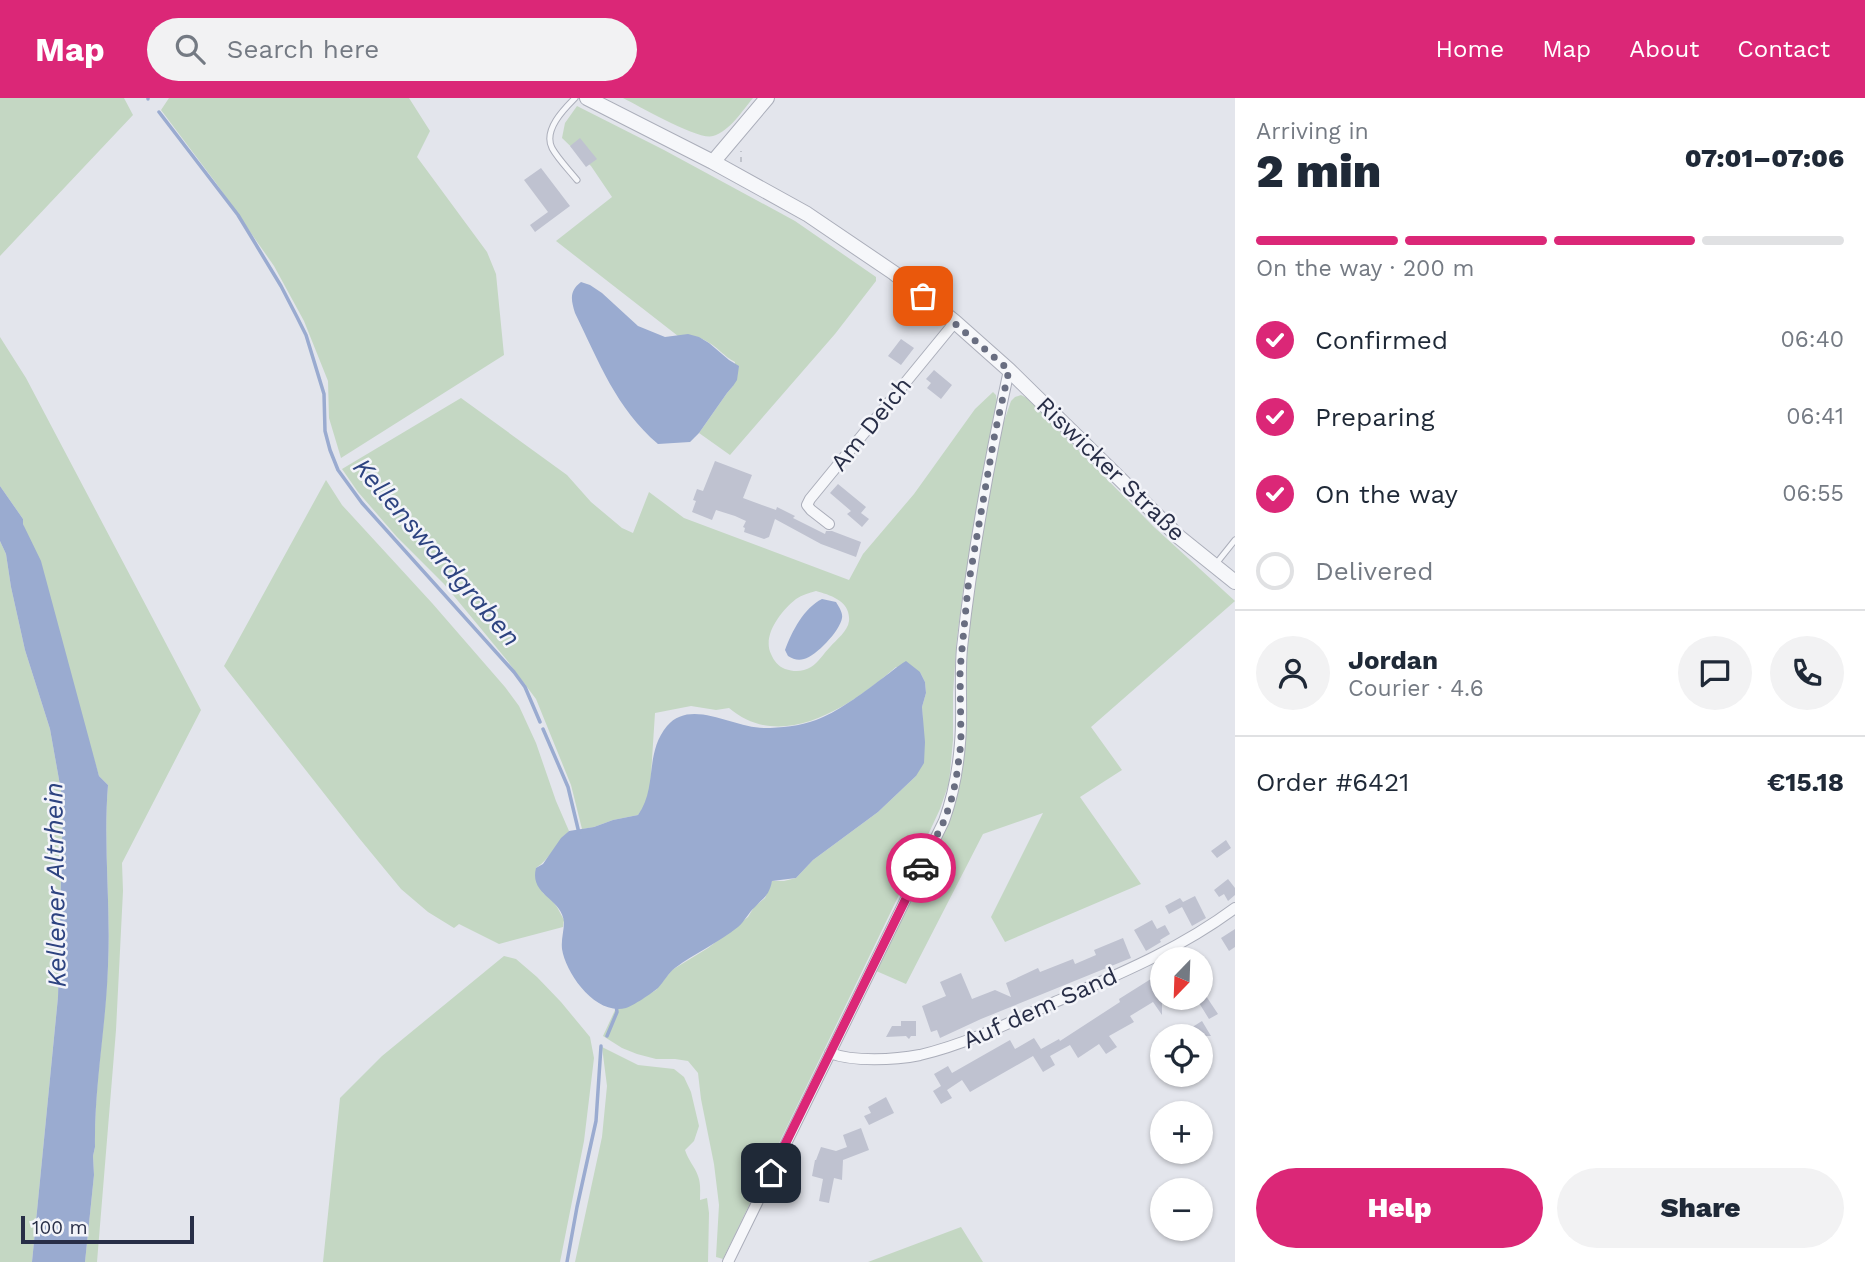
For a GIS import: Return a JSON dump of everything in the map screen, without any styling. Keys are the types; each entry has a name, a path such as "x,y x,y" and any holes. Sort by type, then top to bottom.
{"street":[{"name":"Riswicker Straße","path":"587,98 713,162 807,214 894,273 1009,370 1179,537 1235,582"},
{"path":"713,162 767,98"},
{"name":"Am Deich","path":"829,524 807,505 810,499 955,322"},
{"path":"728,1262 944,821 951,801 961,743 960,670 968,587 1009,370"},
{"name":"Auf dem Sand","path":"830,1053 841,1058 885,1058 917,1055 959,1045 1183,943 1235,908"}],"lane":[{"path":"575,98 557,119 550,139 551,147 577,180"},
{"path":"1215,565 1235,540"}],"green space":[{"path":"0,98 124,98 133,115 0,256"},
{"path":"169,98 409,98 430,131 417,157 487,252 496,274 504,355 341,458 329,418 328,381 304,321 274,266 161,110"},
{"path":"623,98 753,98 725,130 713,136 706,136 683,128"},
{"path":"577,106 795,221 876,277 876,281 835,334 730,455 699,433 733,386 735,362 701,338 678,336 556,241 612,197 591,166 562,138 565,123"},
{"path":"0,337 26,378 201,710 122,863 116,1030 97,1262 85,1262 94,1175 96,1102 108,966 108,785 99,776 23,519 0,486"},
{"path":"993,392 996,395 957,638 949,783 927,837 723,1259 716,1257 719,1205 698,1073 688,1061 656,1059 637,1054 603,1036 616,1008 625,1008 656,990 672,970 708,948 748,917 754,907 765,898 772,881 796,878 813,860 878,812 916,776 923,725 925,682 920,672 896,667 839,708 817,719 794,725 772,726 750,721 729,708 716,710 691,706 655,713 650,790 645,805 638,815 582,829 571,785 536,699 444,584 397,537 342,469 461,398 567,475 591,502 622,528 633,533 649,492 684,518 849,580 863,554 914,494 975,409","holes":["816,591 843,604 847,608 849,621 841,635 811,667 798,671 788,670 773,659 769,647 771,631 796,599"]},
{"path":"1021,395 1154,527 1235,601 1091,727 1122,770 1080,797 1141,884 1005,942 991,917 1043,813 983,834 906,984 874,970 952,809 962,774 966,648 972,591 1001,430 1011,401"},
{"path":"326,480 342,505 432,603 519,706 569,831 536,868 543,893 557,907 564,920 563,927 499,944 459,924 454,928 428,912 401,889 224,666"},
{"path":"0,541 6,554 25,650 50,729 63,802 58,997 32,1262 0,1262"},
{"path":"504,956 516,959 561,1002 590,1037 594,1058 584,1141 560,1262 323,1262 340,1098 382,1056"},
{"path":"602,1047 638,1065 674,1069 684,1077 691,1092 699,1126 694,1141 685,1150 699,1179 700,1200 707,1198 708,1262 575,1262 602,1137 607,1086"},
{"path":"961,1227 983,1262 868,1262"}],"water":[{"path":"581,282 602,293 638,326 665,337 688,334 699,337 739,366 737,380 690,442 658,444 643,430 620,400 575,313 572,296 574,289"},
{"path":"0,486 23,519 41,561 99,776 108,785 108,966 96,1102 94,1175 85,1262 32,1262 58,997 63,802 50,729 25,650 6,554 0,541"},
{"path":"822,599 836,602 842,614 837,629 821,648 809,657 798,660 788,656 785,650 795,628 804,614"},
{"path":"906,661 920,672 926,693 922,707 924,763 916,776 878,812 813,860 796,878 772,881 766,896 738,927 675,968 658,988 642,999 626,1008 615,1009 604,1006 584,991 569,970 562,949 562,914 537,884 536,868 543,864 569,831 638,815 648,793 656,748 667,726 688,714 713,716 764,728 810,722 841,708"}],"building":[{"path":"580,138 597,159 586,167 570,146"},
{"path":"541,168 570,206 535,232 530,225 548,212 524,180"},
{"path":"901,339 914,348 901,365 888,356"},
{"path":"934,370 952,385 941,399 927,388 931,383 926,379"},
{"path":"715,461 752,475 743,498 776,510 777,507 825,534 826,531 832,531 861,542 856,557 821,544 775,519 769,537 764,539 744,532 746,521 735,516 716,510 712,520 692,512 697,489 703,491"},
{"path":"838,484 866,507 861,513 869,519 862,527 847,514 851,511 830,493"},
{"path":"1226,840 1231,848 1217,858 1211,851"},
{"path":"1228,879 1235,888 1235,895 1228,901 1224,894 1219,897 1214,890"},
{"path":"1195,896 1206,918 1192,926 1182,907 1169,914 1165,906 1180,898 1183,902"},
{"path":"1152,920 1157,929 1165,925 1170,934 1146,951 1134,930"},
{"path":"1235,929 1235,947 1229,951 1221,938"},
{"path":"1123,938 1131,958 940,1038 937,1030 931,1032 922,1006 946,996 940,982 961,973 972,999 995,990 1011,997 1006,983 1038,968 1040,972 1073,959 1075,964 1096,955 1094,950"},
{"path":"1150,980 1150,1004 1130,1016 1134,1022 1109,1036 1117,1047 1106,1054 1099,1044 1078,1058 1070,1045 1050,1056 1055,1065 1043,1072 1033,1056 970,1092 962,1080 947,1090 952,1098 941,1104 933,1091 941,1086 934,1074 948,1066 952,1073 1010,1040 1015,1049 1034,1038 1041,1049 1059,1039 1060,1041 1120,1002 1119,999"},
{"path":"1213,1006 1218,1014 1209,1019 1203,1010 1213,1010"},
{"path":"901,1021 916,1021 916,1036 909,1039 906,1036 886,1037 892,1026 901,1026"},
{"path":"886,1097 894,1113 869,1125 864,1116 871,1113 868,1107"},
{"path":"861,1128 869,1150 843,1160 842,1180 834,1178 829,1203 819,1201 823,1179 812,1176 821,1147 836,1151 847,1147 843,1135"}],"waterway":[{"name":"Kellenswardgraben","path":"159,112 238,215 297,317 306,335 324,394 325,431 338,470 362,503 514,672 525,687 540,722"},
{"name":"Kellenswardgraben","path":"543,729 568,787 579,833"},
{"name":"Kellenswardgraben","path":"607,1036 617,1012 616,1005"},
{"name":"Kellenswardgraben","path":"567,1262 596,1121 601,1046"}],"way so far":[{"path":"921,868 944,821 956,780 961,743 960,670 968,587 1009,370 923,296"}],"route":[{"path":"771,1173 921,868"}],"water label":[{"name":"Kellener Altrhein","path":"55,885"}]}
